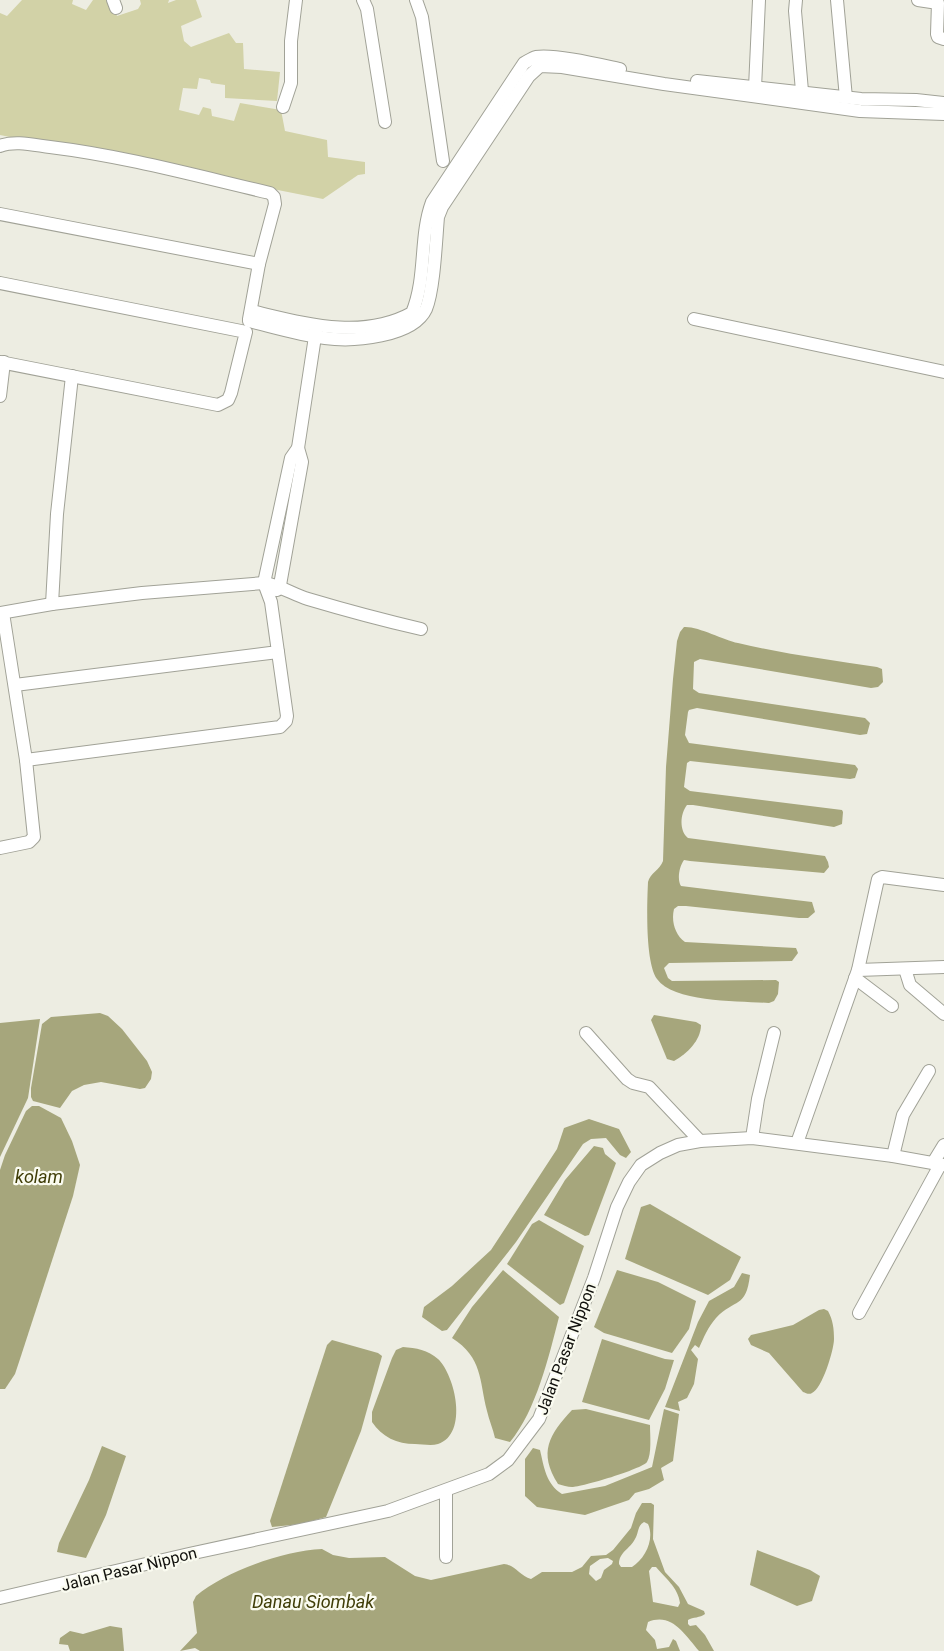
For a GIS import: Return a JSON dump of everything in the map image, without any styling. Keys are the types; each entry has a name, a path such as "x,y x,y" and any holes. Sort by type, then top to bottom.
{"street":[{"path":"283,107 291,83 291,41 296,0"},
{"path":"363,0 367,9 386,122"},
{"path":"416,0 422,17 434,86 443,161"},
{"path":"755,88 759,0"},
{"path":"796,0 802,92"},
{"path":"837,0 846,98"},
{"path":"918,0 938,3 937,34 938,37 944,39"},
{"path":"0,283 316,331 404,323 412,313 421,286 428,218 520,68 530,59 537,57 585,62 664,81 944,114"},
{"path":"705,86 802,92 846,98 861,105 916,100 944,103"},
{"path":"0,146 15,143 146,163 270,193 275,204 259,264 249,321 228,400 222,404 209,405 2,362 0,396"},
{"path":"0,214 259,264"},
{"path":"694,319 944,372"},
{"path":"271,602 280,585 302,462 298,448 316,331"},
{"path":"52,604 57,514 72,376"},
{"path":"26,760 280,727 286,721 288,716 271,602 264,583 291,458 298,448"},
{"path":"270,558 284,561"},
{"path":"0,848 34,839 26,760 2,613 142,592 264,583 280,585 299,596 337,608 421,629"},
{"path":"15,685 278,652"},
{"path":"797,1143 856,974 878,879 882,877 944,885"},
{"path":"856,974 944,967"},
{"path":"905,969 910,985 944,1014"},
{"path":"856,974 892,1006"},
{"path":"586,1033 627,1079 653,1091 700,1141"},
{"path":"752,1138 758,1099 774,1033"},
{"path":"893,1156 903,1115 929,1071"},
{"name":"Jalan Pasar Nippon","path":"0,1598 388,1511 489,1474 508,1460 539,1419 594,1278 617,1207 628,1182 641,1165 660,1153 678,1145 700,1141 752,1138 939,1164"},
{"path":"859,1312 939,1164 944,1145"},
{"path":"446,1491 446,1557"}],"shaded area":[{"path":"22,0 73,0 72,4 86,10 93,0 111,0 117,16 138,9 141,4 140,0 169,0 168,3 176,0 196,0 202,17 181,26 184,41 191,47 229,33 236,43 243,43 244,69 280,72 277,101 225,98 225,85 199,78 197,89 183,88 179,110 199,115 203,107 211,109 212,116 234,121 240,103 281,110 285,131 327,140 328,157 365,162 365,174 358,175 323,199 0,135 0,13 7,16"}],"water":[{"path":"684,627 755,647 882,669 883,682 878,687 871,688 700,659 694,662 693,689 699,693 865,718 870,723 867,734 860,735 697,708 688,712 685,735 689,743 855,765 858,769 855,778 850,779 690,761 687,763 684,787 690,791 842,810 843,812 842,824 834,827 693,805 687,805 683,813 682,827 688,838 825,856 828,862 829,867 824,873 684,860 681,866 679,877 681,886 812,902 815,912 808,918 686,906 678,906 674,909 675,927 685,942 796,948 798,953 792,961 669,963 664,968 668,978 672,981 776,980 779,982 778,994 774,1001 769,1003 726,1001 678,993 657,979 650,960 648,882 663,861 666,767 673,679 677,641"},
{"path":"100,1013 108,1016 122,1029 147,1061 152,1072 151,1079 145,1088 101,1082 84,1085 72,1091 60,1108 33,1101 31,1088 42,1024 51,1017"},
{"path":"654,1015 696,1022 701,1025 699,1036 692,1046 674,1061 667,1059 651,1020"},
{"path":"40,1019 28,1098 0,1157 0,1023"},
{"name":"kolam","path":"32,1106 39,1106 61,1118 80,1165 73,1196 15,1374 5,1389 0,1389 0,1170 26,1111"},
{"path":"589,1119 619,1129 631,1152 626,1158 620,1155 606,1138 591,1139 583,1144 516,1242 447,1330 442,1331 422,1317 424,1307 452,1286 491,1250 557,1149 564,1128"},
{"path":"594,1146 603,1148 605,1154 616,1163 589,1235 585,1236 544,1215 565,1180"},
{"path":"650,1204 741,1257 730,1280 708,1295 625,1259 641,1207"},
{"path":"539,1220 584,1246 564,1303 560,1305 507,1264 532,1224"},
{"path":"503,1270 559,1317 546,1366 534,1399 510,1442 495,1438 475,1362 469,1353 452,1338 472,1307"},
{"path":"617,1270 658,1282 696,1301 689,1329 672,1353 604,1333 594,1327"},
{"path":"742,1273 750,1275 746,1293 739,1302 716,1318 699,1348 695,1345 691,1350 698,1359 694,1384 687,1398 678,1402 680,1411 665,1407 698,1322 709,1301 734,1287"},
{"path":"824,1309 828,1311 834,1332 830,1360 820,1384 816,1390 808,1394 803,1392 769,1353 751,1345 748,1339 751,1335 793,1325"},
{"path":"602,1339 674,1360 665,1389 649,1420 582,1402"},
{"path":"332,1340 382,1356 361,1431 326,1517 301,1524 272,1527 270,1521 327,1345"},
{"path":"403,1347 430,1353 438,1359 450,1378 454,1390 456,1417 448,1438 438,1444 408,1444 396,1441 385,1436 372,1422 372,1412 392,1358 396,1350"},
{"path":"586,1409 650,1425 650,1449 647,1462 624,1473 587,1484 572,1487 558,1484 549,1462 549,1444 557,1428 572,1410"},
{"path":"664,1409 679,1414 673,1461 661,1468 664,1480 649,1489 635,1493 629,1500 585,1515 537,1507 525,1496 525,1459 533,1448 540,1450 549,1480 562,1494 605,1486 652,1467"},
{"path":"102,1446 126,1456 106,1515 86,1558 57,1552 59,1543 89,1480"},
{"name":"Danau Siombak","path":"642,1503 654,1505 653,1539 665,1572 679,1587 688,1604 704,1611 705,1614 688,1620 688,1624 696,1625 714,1651 699,1651 677,1627 664,1620 657,1620 648,1622 646,1630 655,1640 657,1649 669,1647 673,1639 680,1651 200,1651 195,1648 180,1651 197,1633 193,1602 196,1596 223,1578 273,1558 322,1549 333,1555 349,1558 385,1557 415,1576 431,1580 504,1564 531,1579 542,1572 572,1572 582,1567 591,1556 606,1555 631,1528","holes":["644,1522 648,1524 650,1530 645,1554 632,1567 621,1567 619,1564 621,1556 633,1542","608,1558 613,1561 604,1570 601,1578 596,1581 589,1574 590,1566 600,1559","652,1567 656,1567 671,1583 679,1597 678,1607 653,1602 649,1571"]},
{"path":"757,1550 820,1576 812,1601 797,1606 750,1585"},
{"path":"110,1626 122,1628 124,1651 70,1651 68,1645 59,1644 60,1638 70,1631 83,1634"}]}
